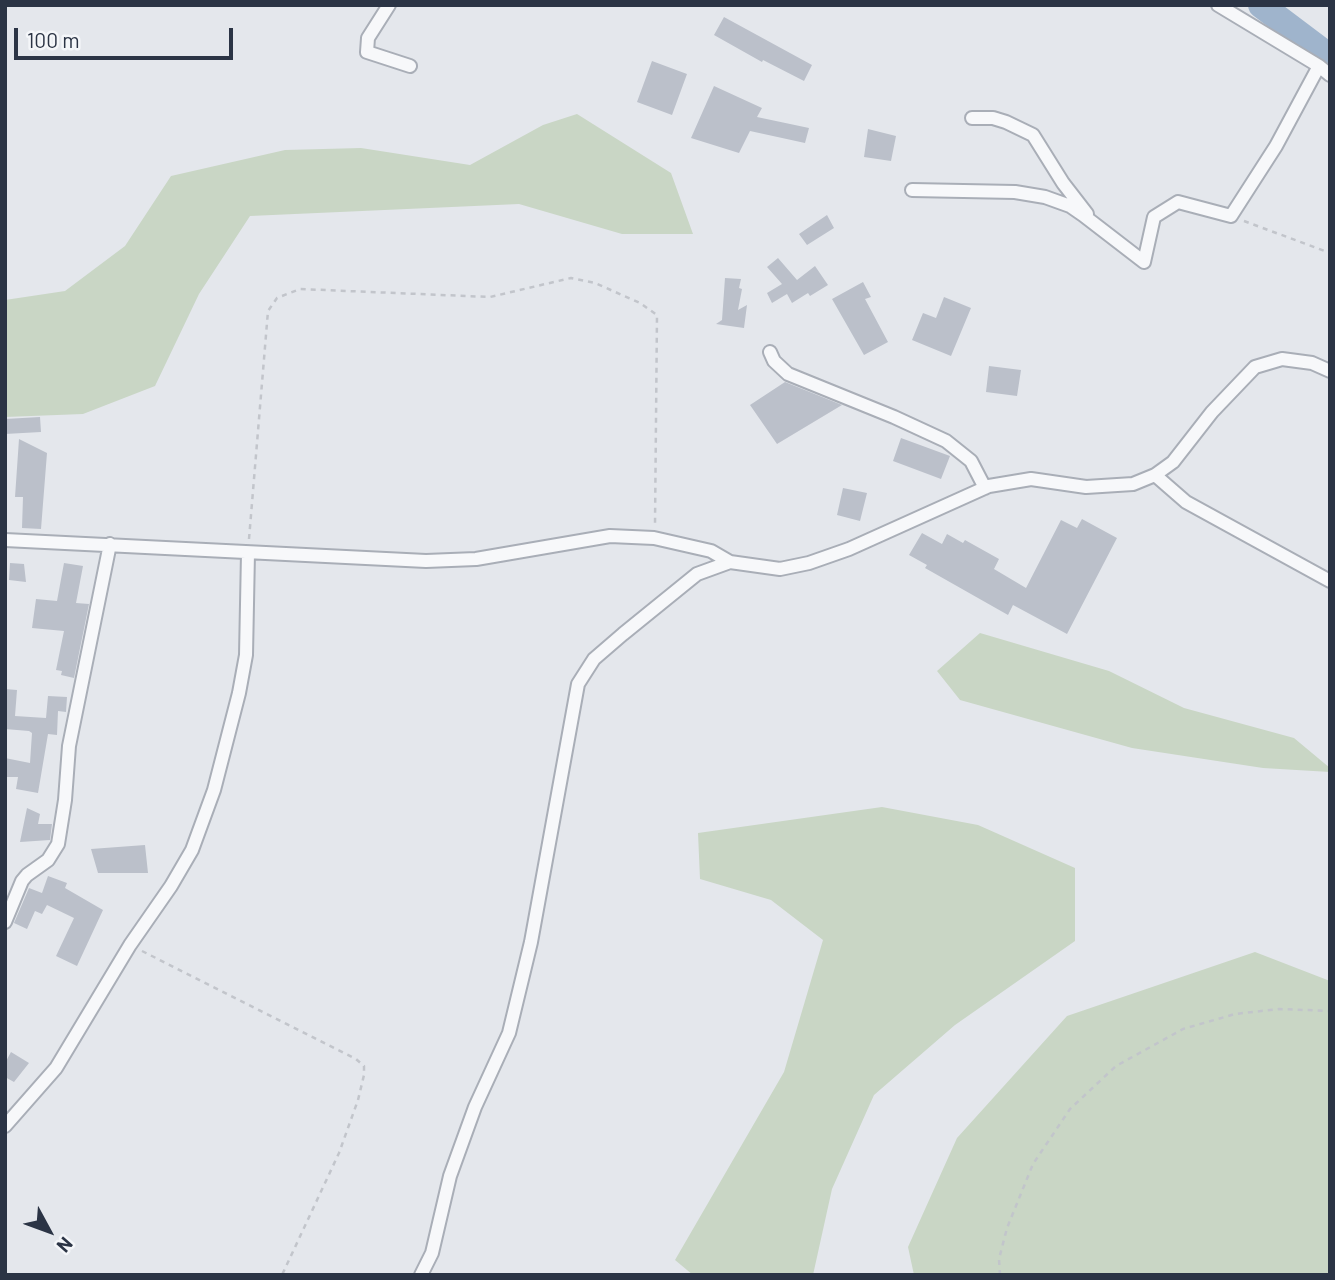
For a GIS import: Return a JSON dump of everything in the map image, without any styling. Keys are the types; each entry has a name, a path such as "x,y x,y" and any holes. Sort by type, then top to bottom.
{"street":[{"path":"389,5 369,38 368,52 410,66"},
{"path":"1218,5 1330,75"},
{"path":"912,190 1030,194 1070,206 1144,262 1154,217 1178,202 1231,216 1276,146 1319,66"},
{"path":"972,118 993,118 1033,135 1091,221"},
{"path":"769,352 788,374 946,441 971,461 985,488"},
{"path":"5,540 426,561 476,559 610,536 654,538 711,551 730,562 780,569 809,563 849,549 985,488 1031,479 1086,487 1133,484 1155,475 1172,462 1212,412 1255,367 1282,359 1312,363 1330,371"},
{"path":"1155,475 1186,502 1330,581"},
{"path":"5,922 22,881 27,874 48,860 58,844 69,746 110,544"},
{"path":"5,1126 55,1068 192,850 214,790 239,693 246,654 248,553"},
{"path":"421,1275 432,1253 450,1176 475,1107 509,1033 531,942 578,684 594,659 622,634 697,574 730,562"}],"path":[{"path":"1231,216 1330,253"},
{"path":"248,553 268,311 277,298 300,289 490,297 571,278 607,288 640,303 656,315 654,538"},
{"path":"130,945 356,1059 364,1066 365,1075 358,1100 339,1153 282,1275"},
{"path":"1000,1275 999,1259 1007,1228 1034,1164 1070,1109 1115,1066 1183,1029 1235,1014 1279,1009 1330,1011"}],"green space":[{"path":"577,114 671,173 693,234 622,234 519,204 250,216 199,294 155,386 83,414 5,417 5,300 65,291 125,246 171,176 285,150 361,148 470,165 543,125"},
{"path":"980,633 1109,671 1184,708 1294,738 1330,768 1330,772 1263,768 1132,748 960,700 937,671"},
{"path":"882,807 978,825 1075,868 1075,941 955,1025 874,1095 832,1189 813,1275 693,1275 675,1260 784,1072 823,940 771,900 700,879 698,833"},
{"path":"1255,952 1330,981 1330,1275 914,1275 908,1247 957,1138 1067,1016"}],"building":[{"path":"724,17 812,65 804,81 763,60 762,62 714,35"},
{"path":"652,61 687,74 672,115 637,102"},
{"path":"714,86 762,108 757,117 809,128 805,143 750,131 739,153 691,138"},
{"path":"868,129 896,136 891,161 864,157"},
{"path":"827,215 834,228 807,245 799,234"},
{"path":"778,258 797,280 815,266 828,285 792,303 787,294 772,303 767,293 782,284 767,267"},
{"path":"725,278 741,279 738,310 747,305 744,328 716,324 722,320"},
{"path":"863,282 871,297 865,299 888,342 864,355 832,299"},
{"path":"944,297 971,308 951,356 912,340 923,313 936,318"},
{"path":"989,366 1021,370 1017,396 986,392"},
{"path":"785,382 842,405 777,444 750,405"},
{"path":"40,417 41,432 5,434 5,419"},
{"path":"901,438 950,456 941,479 893,461"},
{"path":"19,439 47,453 41,529 22,528 23,497 15,497"},
{"path":"843,488 867,493 860,521 837,515"},
{"path":"1082,519 1117,538 1067,634 1013,605 1008,615 925,568 927,565 909,555 922,533 942,544 947,534 963,543 965,540 999,559 994,569 1026,588 1061,520 1077,528"},
{"path":"10,563 24,564 26,582 9,580"},
{"path":"64,563 83,566 76,603 89,604 74,678 61,675 62,671 56,670 64,631 32,628 36,599 57,601"},
{"path":"5,689 17,690 15,716 46,718 48,696 67,697 66,712 58,711 57,735 48,734 38,793 16,789 18,777 5,777 5,758 30,763 32,733 5,729"},
{"path":"27,808 40,814 38,824 52,824 50,840 20,842"},
{"path":"145,845 148,873 98,873 91,849"},
{"path":"48,876 67,883 65,888 103,910 77,966 56,956 74,918 47,905 42,914 35,911 27,929 14,923 29,888 42,893"},
{"path":"11,1052 29,1063 14,1082 5,1077 5,1063"}],"waterway":[{"path":"1261,5 1330,57"}]}
